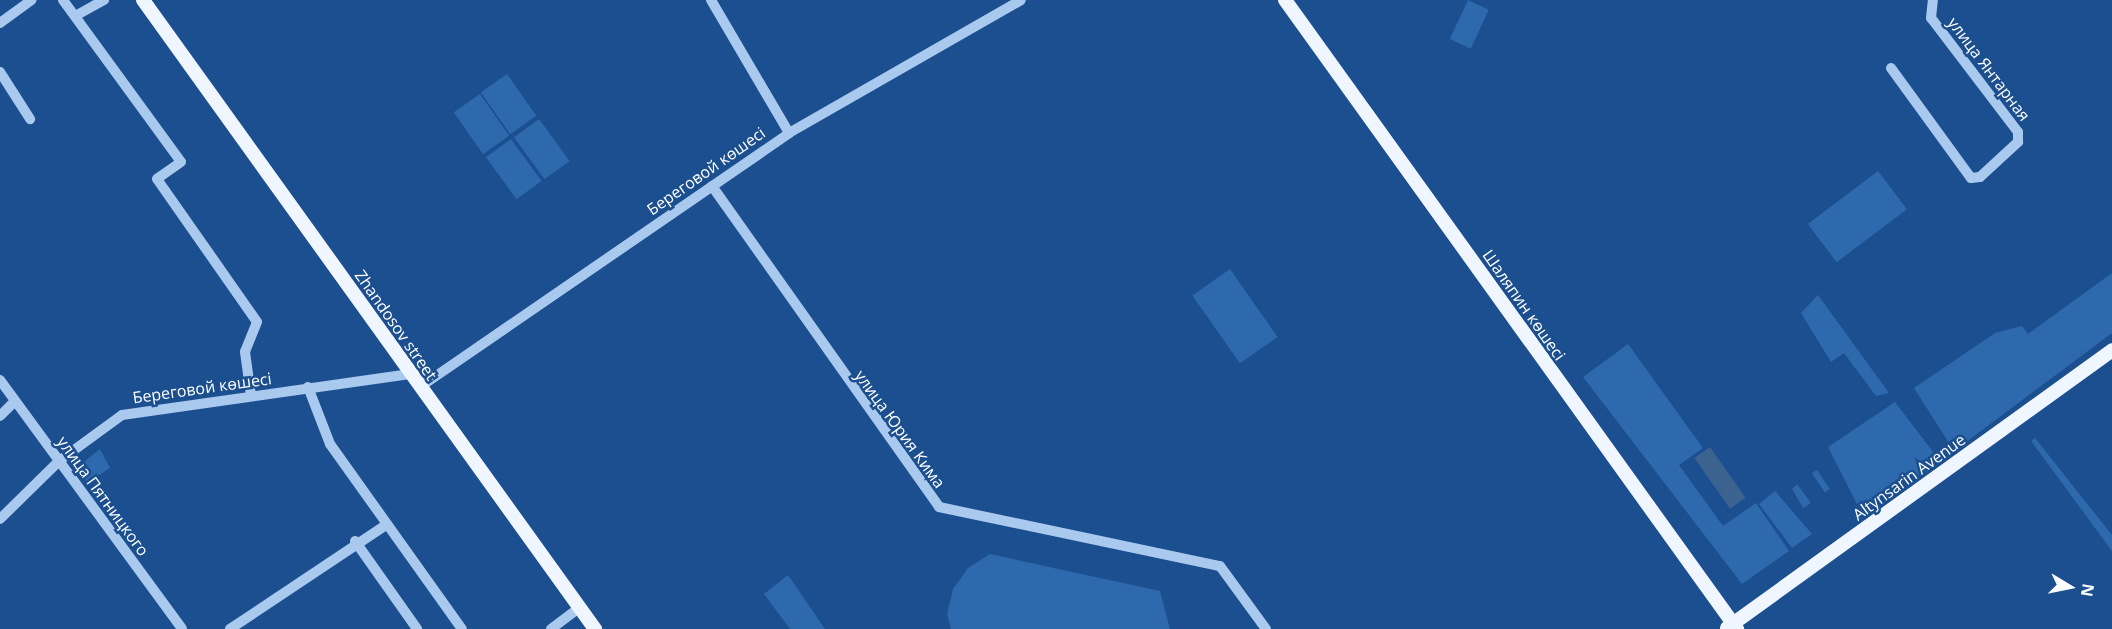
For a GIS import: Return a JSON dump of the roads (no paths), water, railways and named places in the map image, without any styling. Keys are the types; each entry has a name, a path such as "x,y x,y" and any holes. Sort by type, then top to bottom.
{"main road":[{"name":"Zhandosov street","path":"143,0 595,629"},
{"name":"Шаляпин көшесі","path":"1285,0 1732,627"},
{"name":"Altynsarin Avenue","path":"1732,627 2112,350"}],"street":[{"path":"0,23 32,0"},
{"path":"63,0 77,15 181,162 157,179 257,322 245,352 251,396"},
{"path":"77,15 104,0"},
{"path":"711,0 789,133"},
{"name":"Береговой көшесі","path":"420,387 789,133 1022,0"},
{"name":"улица Янтарная","path":"1891,68 1971,178 1980,177 2018,142 2018,132 1931,18 1933,0"},
{"path":"0,72 30,119"},
{"name":"улица Юрия Кима","path":"712,186 939,507 1220,566 1266,629"},
{"name":"Береговой көшесі","path":"0,519 59,461 122,415 410,374"},
{"name":"улица Пятницкого","path":"0,380 182,629"},
{"path":"308,387 330,444 462,629"},
{"path":"0,416 15,401"},
{"path":"230,629 355,541 386,525"},
{"path":"355,541 417,629"},
{"path":"551,629 579,608"}]}
